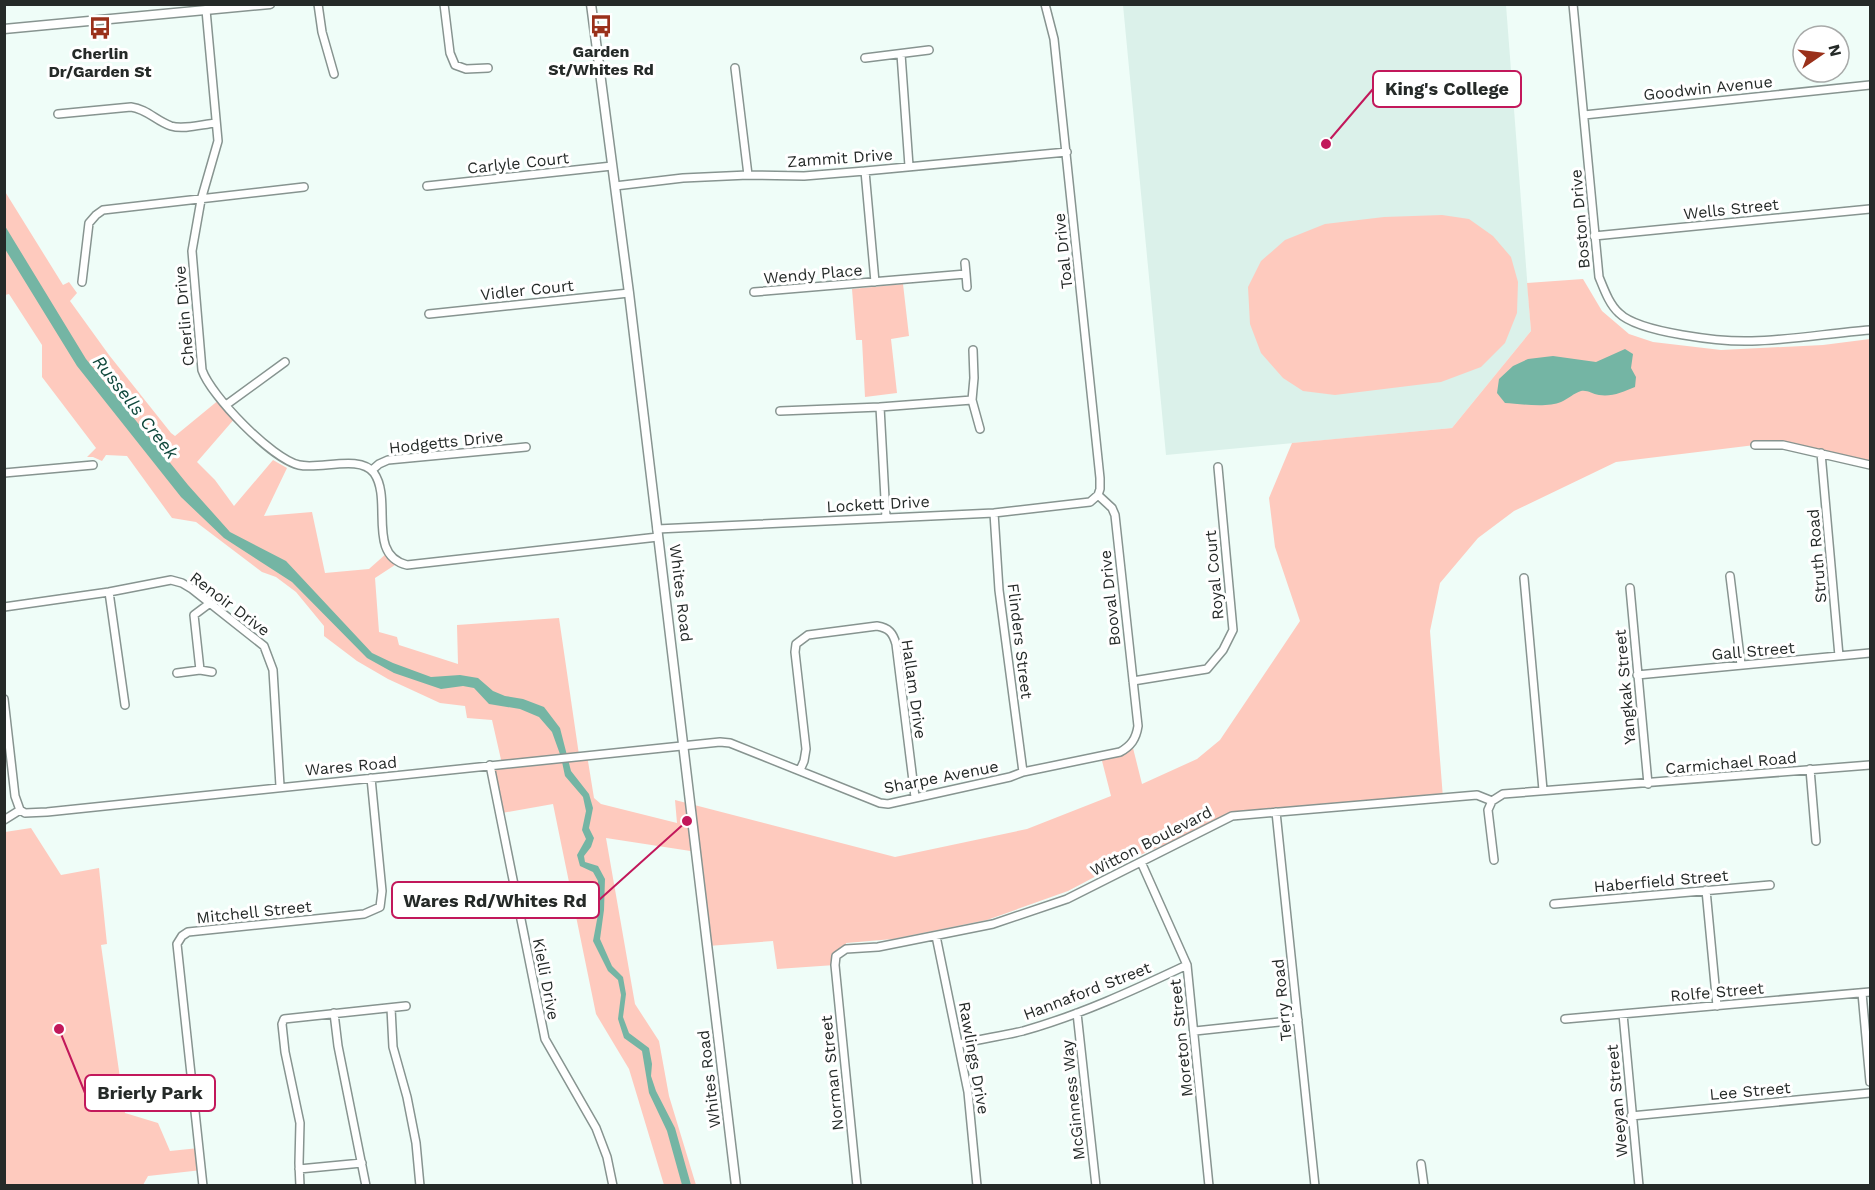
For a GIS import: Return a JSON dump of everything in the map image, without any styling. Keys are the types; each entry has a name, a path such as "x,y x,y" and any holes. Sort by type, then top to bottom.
{"street":[{"path":"4,29 174,9 206,10 270,4"},
{"path":"318,4 322,32 334,74"},
{"path":"444,4 450,53 455,65 466,69 488,68"},
{"name":"Whites Road","path":"591,4 685,744 736,1185"},
{"name":"Toal Drive","path":"1045,4 1054,39 1067,152 1100,478 1098,495"},
{"name":"Boston Drive","path":"1573,4 1599,277 1618,313 1635,324 1656,331 1751,341 1870,330"},
{"name":"Cherlin Drive","path":"206,10 218,141 201,201 192,251 202,370 207,383 226,405 274,453 287,461 297,465 322,466 356,463 372,470"},
{"path":"865,58 929,50"},
{"path":"901,54 909,166"},
{"path":"735,68 748,175"},
{"path":"1870,78 1870,86"},
{"name":"Goodwin Avenue","path":"1584,115 1870,86"},
{"path":"58,114 131,107 141,108 170,126 216,123"},
{"name":"Zammit Drive","path":"615,186 683,178 748,175 804,176 1067,152"},
{"name":"Carlyle Court","path":"427,186 612,166"},
{"name":"Wendy Place","path":"865,171 875,282"},
{"path":"82,282 89,223 103,210 304,188"},
{"name":"Wells Street","path":"1594,236 1870,210"},
{"path":"965,263 967,287"},
{"name":"Wendy Place","path":"754,292 966,274"},
{"name":"Vidler Court","path":"429,314 629,292"},
{"path":"973,350 972,400 980,429"},
{"path":"226,405 285,362"},
{"path":"780,411 972,400"},
{"path":"880,407 886,517"},
{"path":"1755,445 1783,445 1870,465"},
{"name":"Hodgetts Drive","path":"372,470 378,464 388,460 526,447"},
{"name":"Struth Road","path":"1821,453 1839,656"},
{"path":"4,473 93,465"},
{"name":"Royal Court","path":"1133,681 1207,669 1223,650 1233,630 1218,467"},
{"path":"372,470 380,486 385,546 392,559 407,565 658,533"},
{"name":"Lockett Drive","path":"658,533 886,517 994,513 1090,502 1098,495"},
{"name":"Booval Drive","path":"1098,495 1112,508 1115,515 1136,704"},
{"name":"Flinders Street","path":"994,513 999,590 1023,772"},
{"path":"1730,576 1741,665"},
{"path":"1524,578 1543,790"},
{"name":"Renoir Drive","path":"4,608 171,580 182,583 258,640 268,651 273,670 280,786"},
{"name":"Yangkak Street","path":"1630,588 1648,784"},
{"path":"109,592 125,705"},
{"path":"200,670 194,615 210,603"},
{"name":"Hallam Drive","path":"800,770 806,749 796,644 808,635 885,627 894,637 896,644 915,797"},
{"name":"Gall Street","path":"1637,675 1870,653"},
{"path":"177,673 200,670 212,672"},
{"path":"4,699 7,750 15,796 20,810 4,820"},
{"name":"Sharpe Avenue","path":"685,744 730,743 880,803 894,802 1010,777 1023,772 1098,758 1126,749 1137,735 1136,704"},
{"name":"Wares Road","path":"20,810 25,813 47,812 685,744"},
{"name":"Kielli Drive","path":"490,765 545,1039 596,1128 608,1157 613,1185"},
{"name":"Carmichael Road","path":"1595,786 1648,784 1870,765"},
{"path":"1810,770 1816,841"},
{"name":"Mitchell Street","path":"203,1185 177,944 188,932 364,914 380,907 382,891 371,778"},
{"name":"Witton Boulevard","path":"835,957 846,949 878,947 993,924 1067,899 1222,819 1232,816 1477,795 1492,801 1503,794 1595,786"},
{"path":"1492,801 1488,810 1494,860"},
{"name":"Terry Road","path":"1276,812 1315,1185"},
{"name":"Moreton Street","path":"1141,862 1187,965 1209,1185"},
{"name":"Haberfield Street","path":"1554,904 1770,885"},
{"path":"1706,890 1717,1006"},
{"name":"Rawlings Drive","path":"936,936 959,1044 973,1132 977,1185"},
{"name":"Norman Street","path":"835,957 856,1185"},
{"name":"Hannaford Street","path":"959,1044 1022,1031 1077,1013 1121,996 1187,965"},
{"name":"Rolfe Street","path":"1565,1019 1870,992"},
{"path":"1862,993 1870,1082"},
{"path":"300,1185 300,1123 285,1052 282,1024 284,1019 406,1006"},
{"path":"391,1008 393,1047 409,1108 420,1185"},
{"path":"334,1013 338,1046 366,1185"},
{"name":"McGinness Way","path":"1077,1013 1096,1185"},
{"name":"Weeyan Street","path":"1623,1014 1639,1185"},
{"path":"1194,1031 1298,1020"},
{"name":"Lee Street","path":"1631,1116 1870,1093"},
{"path":"299,1169 362,1162"},
{"path":"1421,1164 1424,1185"}],"shaded area":[{"path":"1123,5 1506,5 1531,331 1452,428 1166,455"},
{"path":"4,190 63,285 69,282 77,293 70,301 109,355 171,433 175,436 220,399 236,417 197,462 215,480 234,506 273,460 287,468 264,516 312,512 325,573 369,569 387,553 398,563 375,578 379,632 397,637 399,645 458,664 457,625 559,618 579,755 587,755 594,798 601,804 677,823 675,800 895,857 1027,829 1111,796 1101,757 1132,744 1142,784 1197,759 1220,740 1300,621 1275,547 1269,498 1292,443 1452,428 1531,331 1527,283 1583,279 1602,311 1629,334 1653,342 1721,350 1823,345 1870,339 1870,465 1821,453 1755,445 1616,462 1514,511 1478,538 1440,583 1430,631 1443,798 1227,818 1119,864 1068,891 987,920 893,939 846,943 846,949 839,953 835,965 777,969 773,941 708,946 697,852 606,838 635,1004 659,1041 669,1096 696,1185 664,1185 629,1069 596,1014 553,804 502,813 493,765 502,764 492,720 467,718 465,706 440,703 388,679 357,661 324,636 324,626 296,592 276,577 262,572 196,522 172,518 127,456 106,455 102,461 87,457 96,448 42,377 42,345 9,294 5,295"},
{"path":"1442,215 1469,219 1493,236 1511,257 1518,282 1517,313 1505,343 1481,367 1441,382 1335,395 1303,391 1283,378 1261,353 1250,324 1248,287 1261,261 1285,240 1325,224 1384,217"},
{"path":"5,226 86,359 188,485 230,532 286,561 372,653 431,677 460,675 478,678 493,691 544,707 560,728 571,771 589,794 593,808 589,828 594,838 584,856 585,862 598,866 605,879 600,939 612,966 623,977 626,994 623,1017 629,1033 649,1048 652,1064 651,1076 675,1128 691,1185 682,1185 667,1131 649,1093 642,1051 624,1038 618,1019 621,995 618,980 608,971 593,941 599,909 598,881 593,872 580,866 577,855 586,839 582,830 586,811 583,797 565,776 552,732 539,717 520,709 489,704 474,688 463,686 441,689 394,673 367,658 292,582 224,538 181,497 77,366 5,249"},
{"path":"903,284 909,336 891,339 897,393 865,397 862,340 856,340 852,289"},
{"path":"1625,349 1633,354 1631,368 1636,377 1635,387 1622,392 1604,395 1581,391 1561,402 1541,405 1505,403 1497,393 1499,379 1513,366 1528,359 1553,356 1596,362"},
{"path":"31,828 61,875 99,868 107,944 101,945 125,1113 158,1123 170,1151 199,1148 202,1170 148,1176 143,1185 5,1186 5,832"}],"place":[{"name":"Garden St/Whites Rd","path":"601,26"},
{"name":"Cherlin Dr/Garden St","path":"100,28"},
{"name":"King's College","path":"1326,144"},
{"name":"Wares Rd/Whites Rd","path":"687,821"},
{"name":"Brierly Park","path":"59,1029"}],"water label":[{"name":"Russells Creek","path":"136,407"}]}
